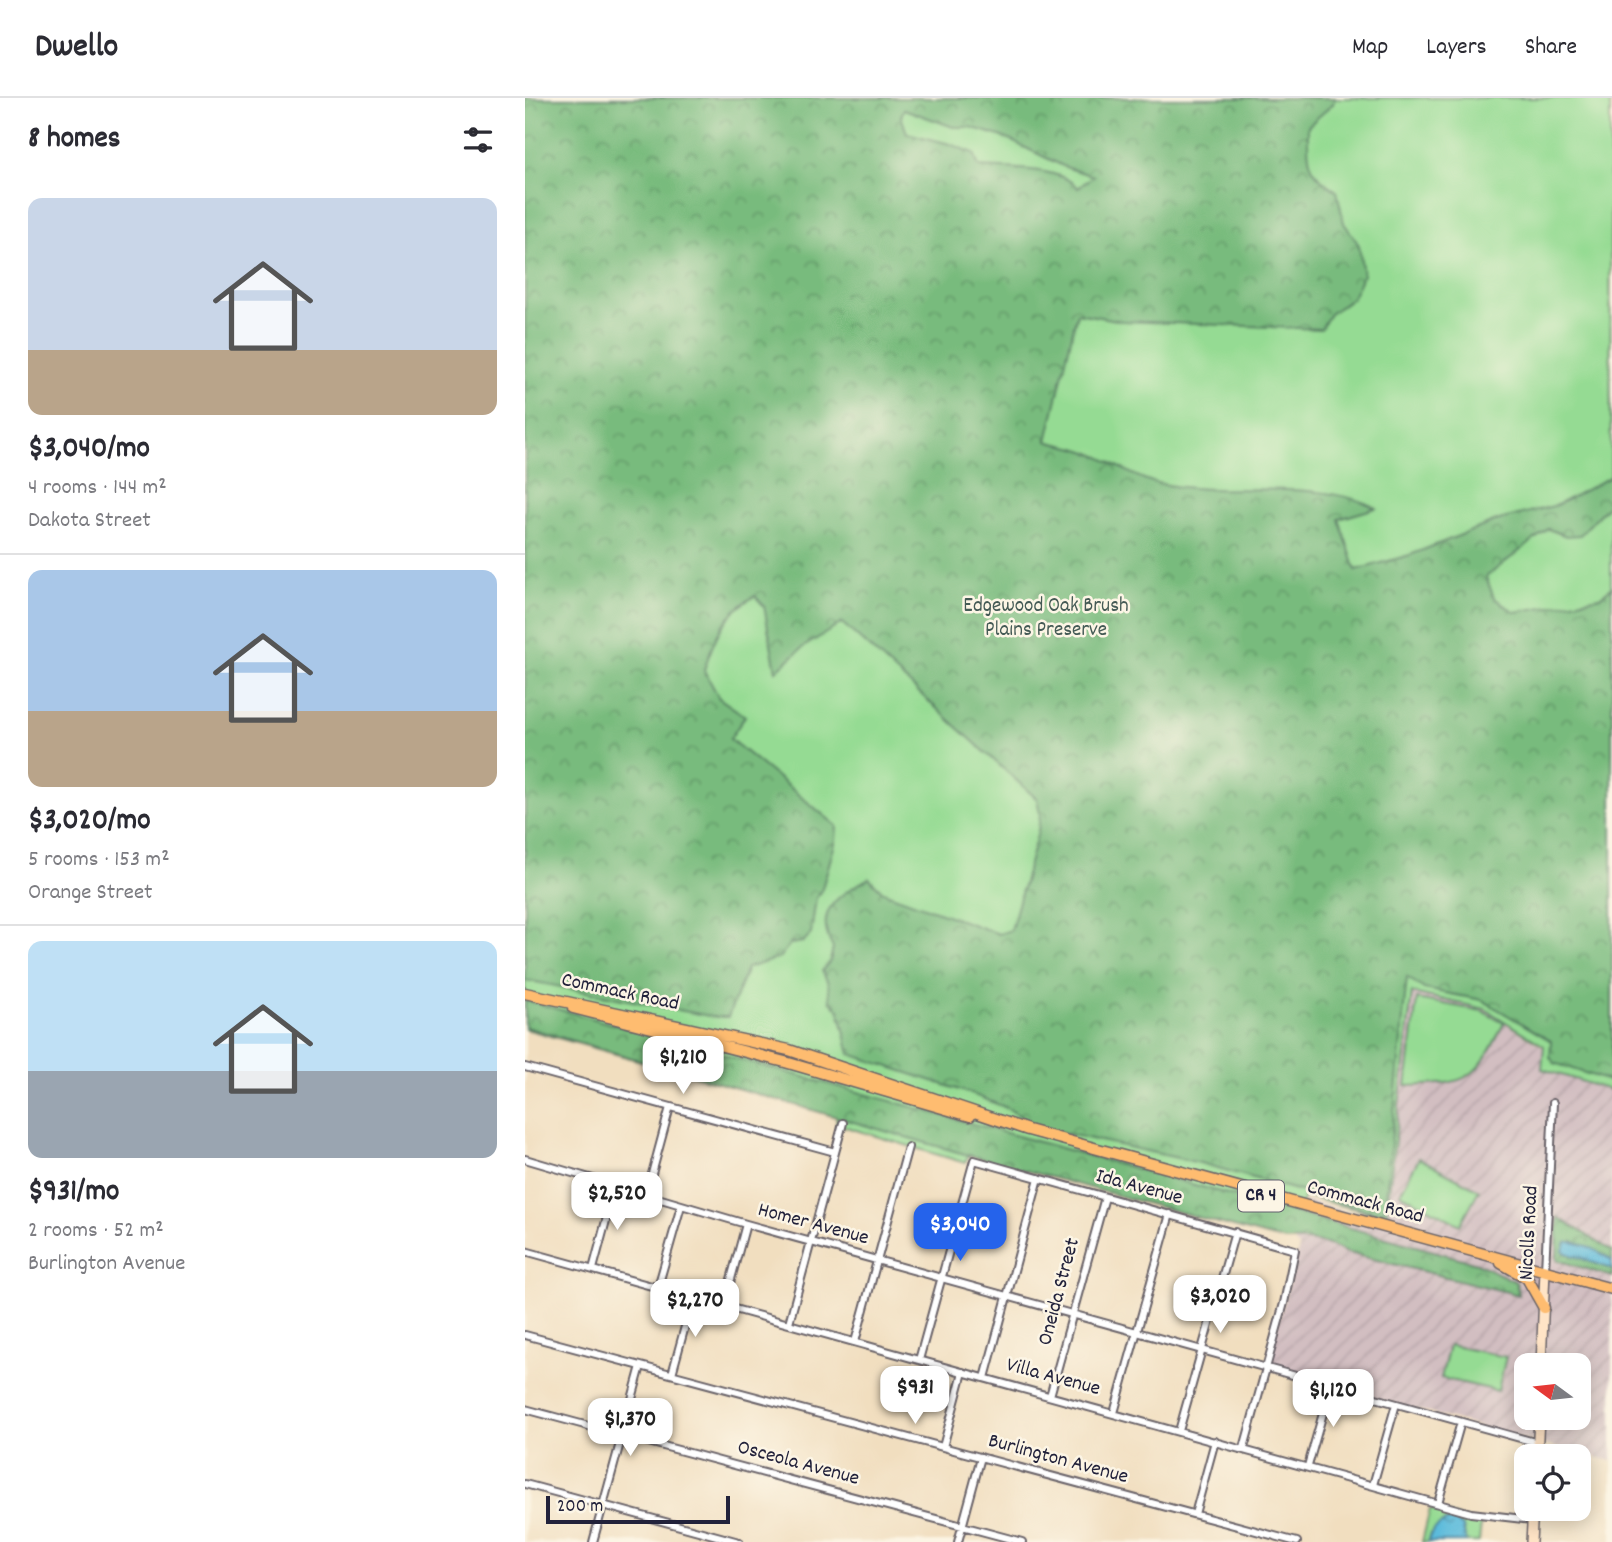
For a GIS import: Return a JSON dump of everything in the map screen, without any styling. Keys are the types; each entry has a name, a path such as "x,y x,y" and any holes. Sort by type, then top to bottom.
{"main road":[{"name":"Commack Road","path":"525,994 1612,1289"},
{"path":"1495,1258 1527,1278 1544,1308"}],"street":[{"path":"525,1067 835,1152"},
{"name":"Nicolls Road","path":"1542,1353 1553,1103"},
{"path":"646,1196 670,1107"},
{"path":"789,1323 843,1123"},
{"path":"855,1342 908,1147"},
{"name":"Homer Avenue","path":"525,1159 941,1279 1538,1443"},
{"name":"Ida Avenue","path":"941,1279 974,1160 1295,1250 1266,1368"},
{"path":"985,1378 1039,1178"},
{"path":"593,1269 615,1187"},
{"name":"Oneida Street","path":"1050,1396 1105,1196"},
{"path":"658,1287 681,1206"},
{"path":"1114,1413 1170,1214"},
{"path":"724,1305 746,1224"},
{"path":"1179,1431 1234,1232"},
{"name":"Villa Avenue","path":"525,1251 1438,1503 1492,1517 1514,1519"},
{"path":"919,1360 941,1279"},
{"path":"672,1374 693,1297"},
{"name":"Burlington Avenue","path":"525,1335 1297,1542"},
{"path":"593,1542 641,1366"},
{"path":"1244,1448 1266,1368"},
{"path":"943,1447 963,1372"},
{"path":"1308,1466 1331,1385"},
{"path":"1373,1485 1396,1404"},
{"name":"Osceola Avenue","path":"525,1409 1022,1542"},
{"path":"1438,1503 1461,1422"},
{"path":"1538,1443 1539,1430"},
{"path":"1195,1514 1215,1441"},
{"path":"958,1542 981,1457"},
{"path":"525,1484 739,1542"},
{"path":"1531,1542 1532,1521"}],"shaded area":[{"path":"1412,993 1485,1010 1612,1091 1612,1461 1591,1456 1591,1444 1542,1444 1266,1368 1299,1248 1295,1243 1305,1201 1385,1222"}],"green space":[{"name":"Edgewood Oak Brush Plains Preserve","path":"525,98 1610,98 1612,1091 1542,1069 1544,1046 1485,1009 1412,993 1386,1217 1304,1196 1291,1239 970,1152 965,1163 836,1124 837,1115 525,1029"},
{"name":"Edgewood Oak Brush Plains Preserve","path":"525,98 1335,98 1333,104 1308,126 1308,148 1314,171 1337,191 1344,223 1359,245 1363,275 1352,298 1330,314 1321,329 1122,321 1077,313 1047,441 1088,452 1157,483 1211,489 1327,493 1376,508 1339,519 1356,570 1410,555 1499,520 1557,505 1612,476 1612,501 1580,535 1566,536 1548,529 1486,577 1494,598 1515,612 1600,597 1612,587 1612,1082 1554,1063 1550,1057 1551,1041 1482,1000 1424,989 1407,977 1385,1207 1381,1214 1200,1163 1037,1127 1007,1108 969,1093 850,1054 839,1010 830,1001 828,983 822,971 830,961 833,948 827,935 826,923 832,905 869,878 883,892 999,934 1011,930 1038,831 1040,815 1037,799 842,623 802,648 776,671 764,606 755,596 728,618 712,647 704,670 719,698 745,716 730,739 837,826 836,840 821,892 816,898 811,934 803,942 790,944 779,958 747,968 728,1017 714,1017 525,980","holes":["904,109 953,127 970,127 1003,137 1065,167 1093,176 1078,188 1070,181 1046,172 979,167 974,153 907,133 901,116"]},
{"path":"1417,999 1482,1011 1504,1023 1486,1057 1469,1076 1445,1083 1406,1086"},
{"path":"525,1000 1477,1263 1516,1282 1519,1295 1344,1252 1323,1243 1285,1241 961,1153 525,1027"},
{"path":"1419,1158 1479,1190 1460,1225 1400,1193"},
{"path":"1558,1217 1612,1251 1612,1261 1573,1241 1566,1253 1612,1269 1612,1277 1557,1260"},
{"path":"1449,1345 1506,1357 1498,1391 1441,1378"},
{"path":"1430,1509 1481,1524 1479,1542 1422,1542"}],"water":[{"path":"1566,1242 1578,1243 1596,1251 1612,1261 1612,1269 1566,1253 1563,1250"},
{"path":"1454,1520 1463,1527 1466,1542 1428,1542 1437,1526"}]}
